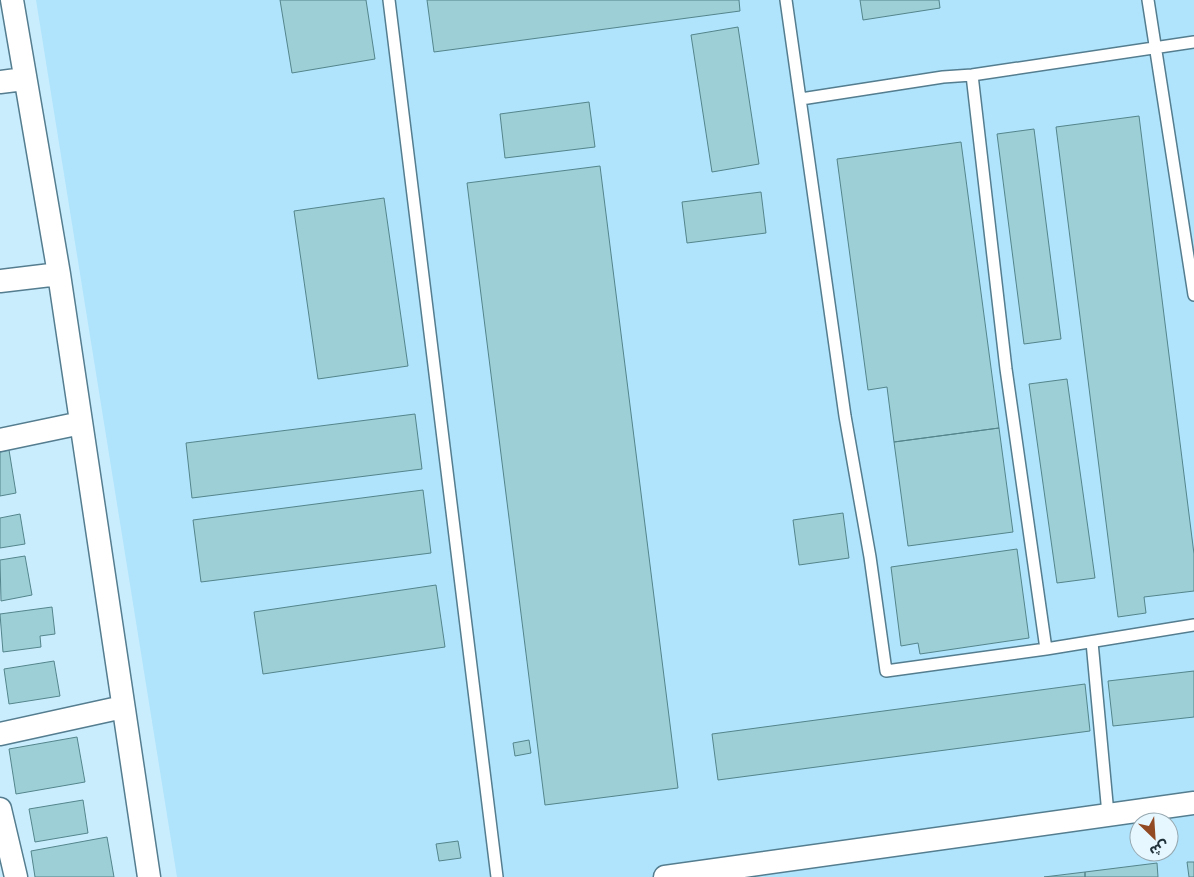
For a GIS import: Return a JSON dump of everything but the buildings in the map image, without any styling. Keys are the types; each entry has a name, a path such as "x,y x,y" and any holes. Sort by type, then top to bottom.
{"street":[{"path":"12,0 24,79 59,274 149,877"},
{"path":"0,82 24,79"},
{"path":"0,281 59,274"},
{"path":"0,440 81,424"},
{"path":"0,734 123,707"},
{"path":"665,877 1108,814 1194,804"},
{"path":"0,809 16,877"}],"lane":[{"path":"389,0 497,877"},
{"path":"786,0 844,406 870,557 886,671 1046,649 1194,625"},
{"path":"1148,0 1194,295"},
{"path":"801,99 942,77 972,75 1194,42"},
{"path":"972,75 1006,368 1046,649"},
{"path":"1092,642 1108,814"}],"shaded area":[{"path":"36,0 1194,0 1194,877 177,877"}]}
